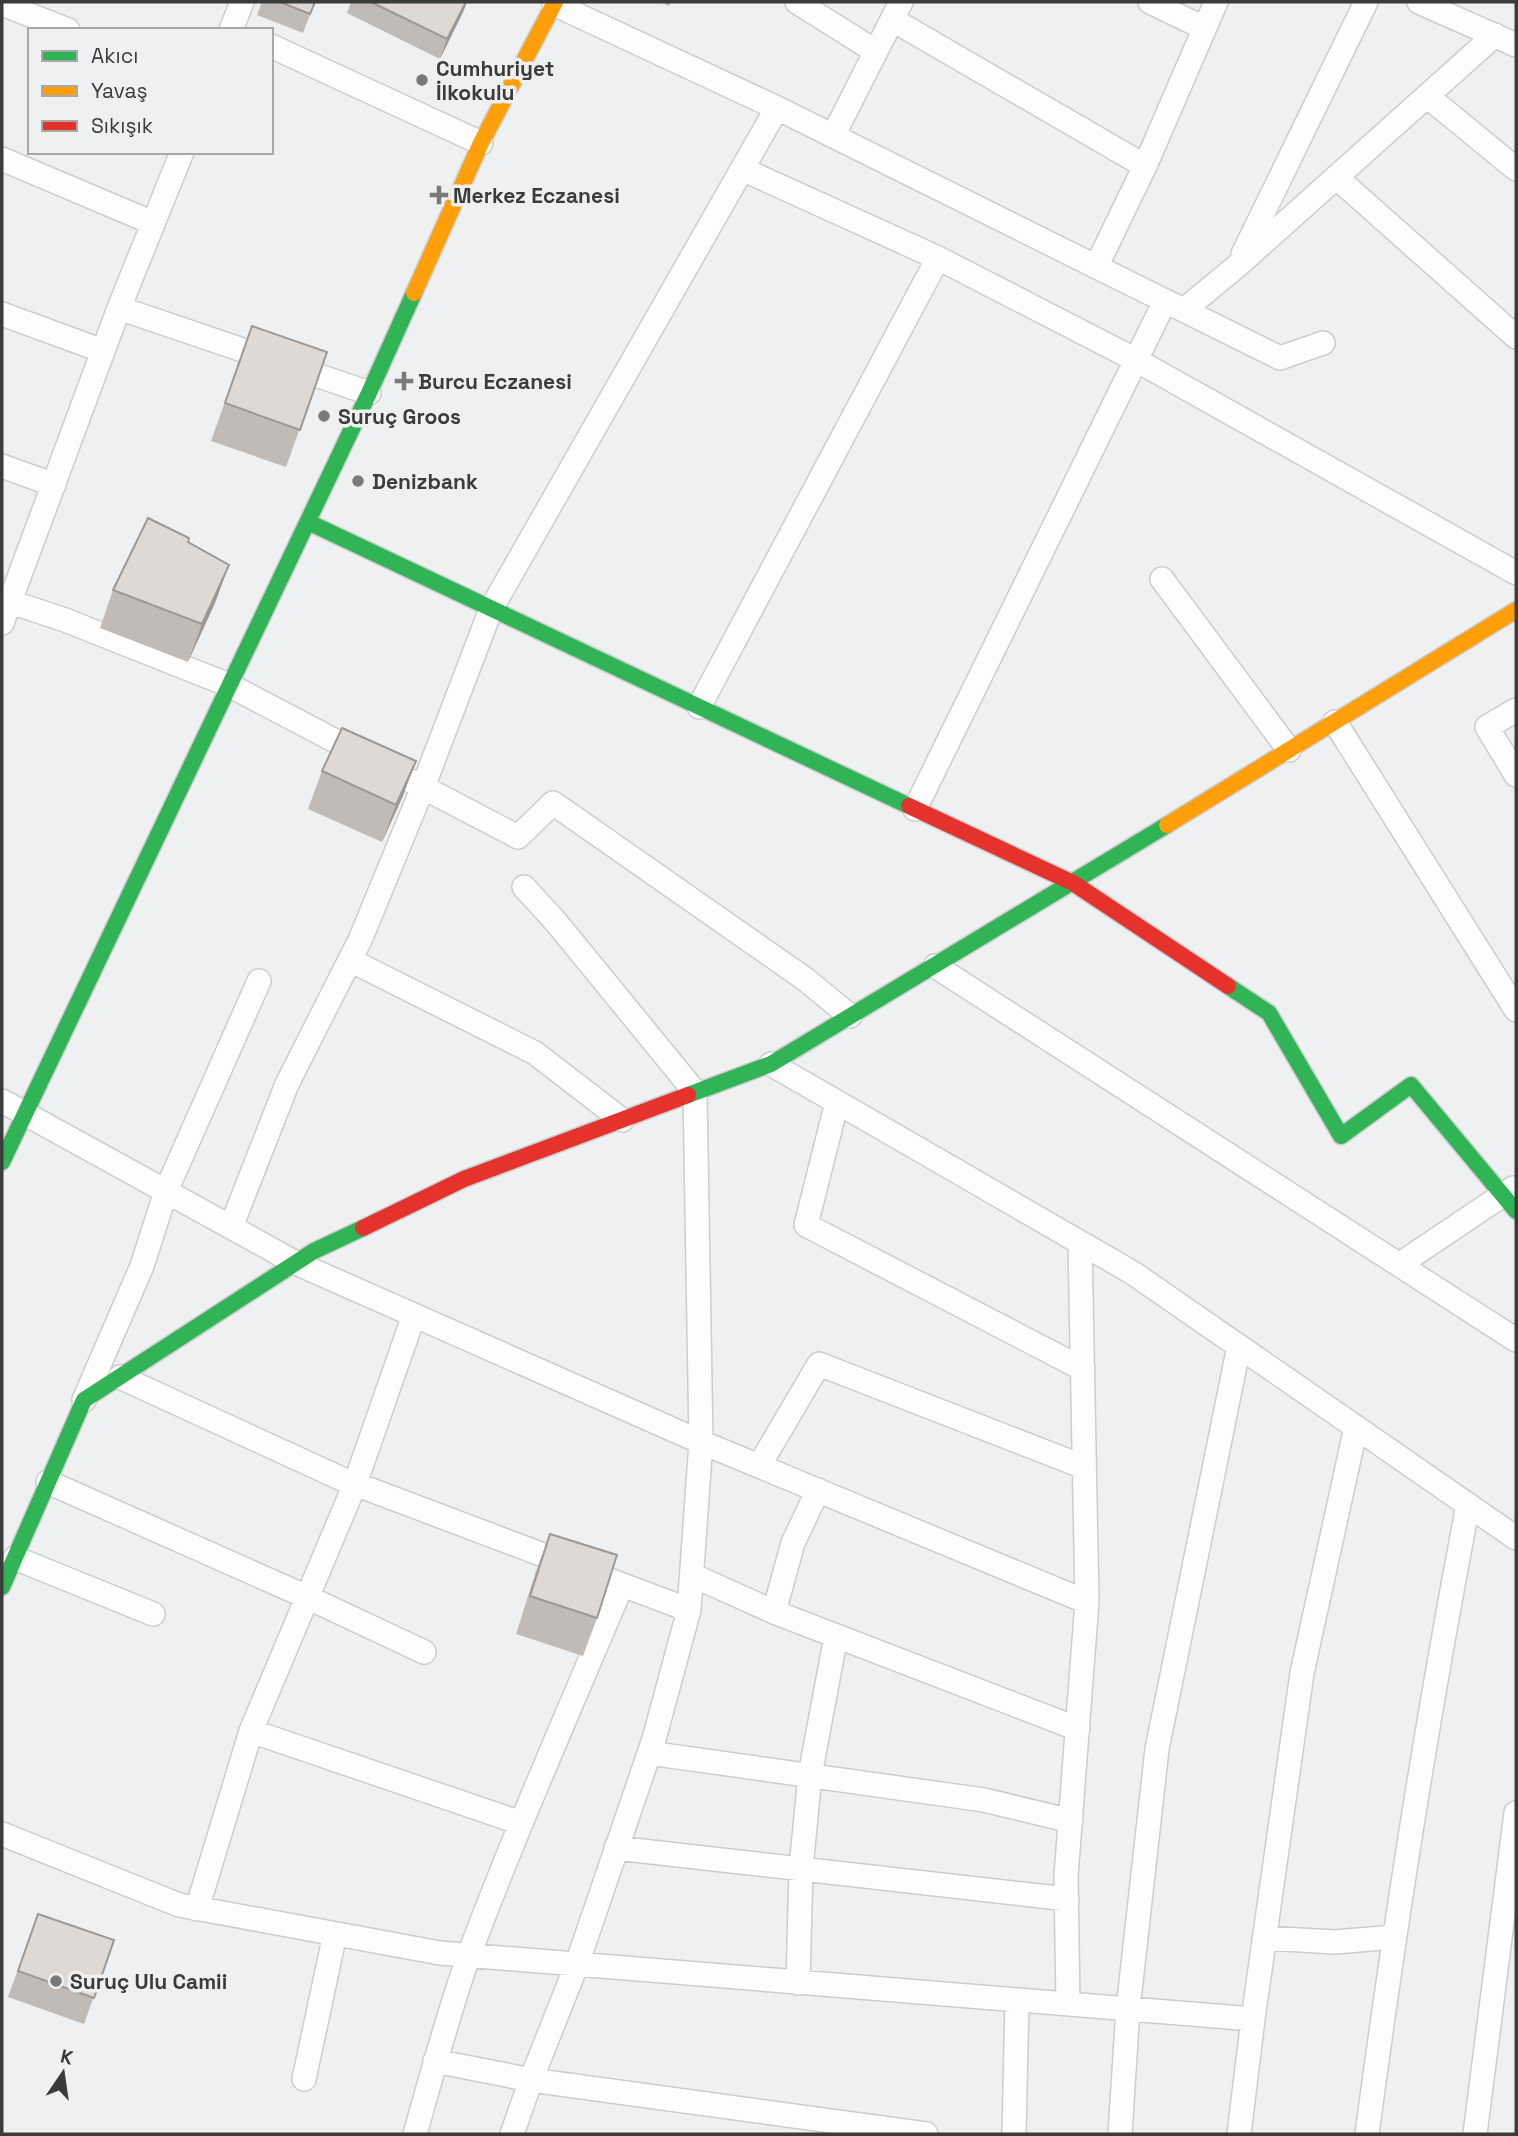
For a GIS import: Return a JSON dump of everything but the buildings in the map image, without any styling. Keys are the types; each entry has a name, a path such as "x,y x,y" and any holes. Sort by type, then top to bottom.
{"street":[{"path":"233,28 242,2"},
{"path":"797,2 875,51"},
{"path":"1150,2 1204,28"},
{"path":"1096,267 1216,2"},
{"path":"1237,266 1366,2"},
{"path":"1419,2 1516,45"},
{"path":"2,1162 369,393 481,143 555,3 777,108 1280,358 1323,343"},
{"path":"2,4 63,28"},
{"path":"833,136 897,11 1144,166"},
{"path":"915,809 1136,360 1175,306 1237,266 1495,35"},
{"path":"273,47 481,143"},
{"path":"1427,96 1516,169"},
{"path":"231,1227 287,1084 350,960 423,787 491,610 777,108"},
{"path":"2,623 6,600 54,485 119,308 181,154"},
{"path":"2,159 153,223"},
{"path":"742,169 938,258 1136,360 1516,573"},
{"path":"1336,177 1516,337"},
{"path":"699,707 938,258"},
{"path":"119,308 369,393"},
{"path":"2,314 103,351"},
{"path":"2,466 54,485"},
{"path":"308,522 1073,883 1269,1013 1341,1136 1410,1085 1511,1197 1400,1264"},
{"path":"1162,579 1289,750"},
{"path":"6,600 65,620 229,685 517,837 553,803 805,979 850,1016"},
{"path":"84,1400 314,1251 464,1179 771,1064 1073,883 1516,610"},
{"path":"1516,710 1487,727 1516,775"},
{"path":"1335,722 1516,1010"},
{"path":"512,2134 577,1964 617,1848 649,1753 689,1610 701,1442 695,1093 556,922 524,887"},
{"path":"350,960 535,1053 622,1120"},
{"path":"935,966 1516,1340"},
{"path":"2,1587 142,1266 166,1191 259,981"},
{"path":"771,1064 1133,1273 1516,1538"},
{"path":"2,1101 296,1263 701,1442 1087,1602"},
{"path":"837,1102 806,1225 1083,1368"},
{"path":"1068,2004 1067,1899 1087,1602 1080,1243"},
{"path":"197,1909 251,1731 355,1483 414,1315"},
{"path":"1120,2134 1128,2009 1157,1749 1239,1346"},
{"path":"759,1466 819,1364 1084,1466"},
{"path":"120,1377 355,1483 689,1610"},
{"path":"1239,2134 1252,2020 1302,1673 1356,1427"},
{"path":"48,1482 424,1652"},
{"path":"774,1612 793,1543 818,1490"},
{"path":"1367,2134 1394,1937 1436,1674 1468,1504"},
{"path":"15,1558 153,1614"},
{"path":"692,1575 774,1612 1077,1729"},
{"path":"415,2134 469,1955 622,1585"},
{"path":"798,1983 801,1868 810,1776 836,1636"},
{"path":"251,1731 521,1824"},
{"path":"649,1753 984,1800 1071,1821"},
{"path":"1475,2134 1516,1813"},
{"path":"2,1834 180,1905 439,1953 1252,2020"},
{"path":"617,1848 1067,1899"},
{"path":"304,2079 335,1934"},
{"path":"1264,1938 1335,1941 1394,1937"},
{"path":"1014,2134 1017,2000"},
{"path":"435,2061 531,2080 926,2134"}],"traffic: fast":[{"path":"2,1162 369,393 414,293"},
{"path":"308,522 909,806"},
{"path":"688,1095 771,1064 1167,825"},
{"path":"1228,986 1269,1013 1341,1136 1411,1085 1516,1211"},
{"path":"2,1587 84,1400 314,1251 363,1228"}],"traffic: slow":[{"path":"414,293 481,143 555,2"},
{"path":"1167,825 1516,610"}],"traffic: jam":[{"path":"909,806 1073,883 1228,986"},
{"path":"363,1228 464,1179 688,1095"}],"place":[{"name":"Cumhuriyet İlkokulu","path":"422,80"},
{"name":"Merkez Eczanesi","path":"439,195"},
{"name":"Burcu Eczanesi","path":"404,381"},
{"name":"Suruç Groos","path":"324,416"},
{"name":"Denizbank","path":"358,481"},
{"name":"Suruç Ulu Camii","path":"56,1981"}]}
